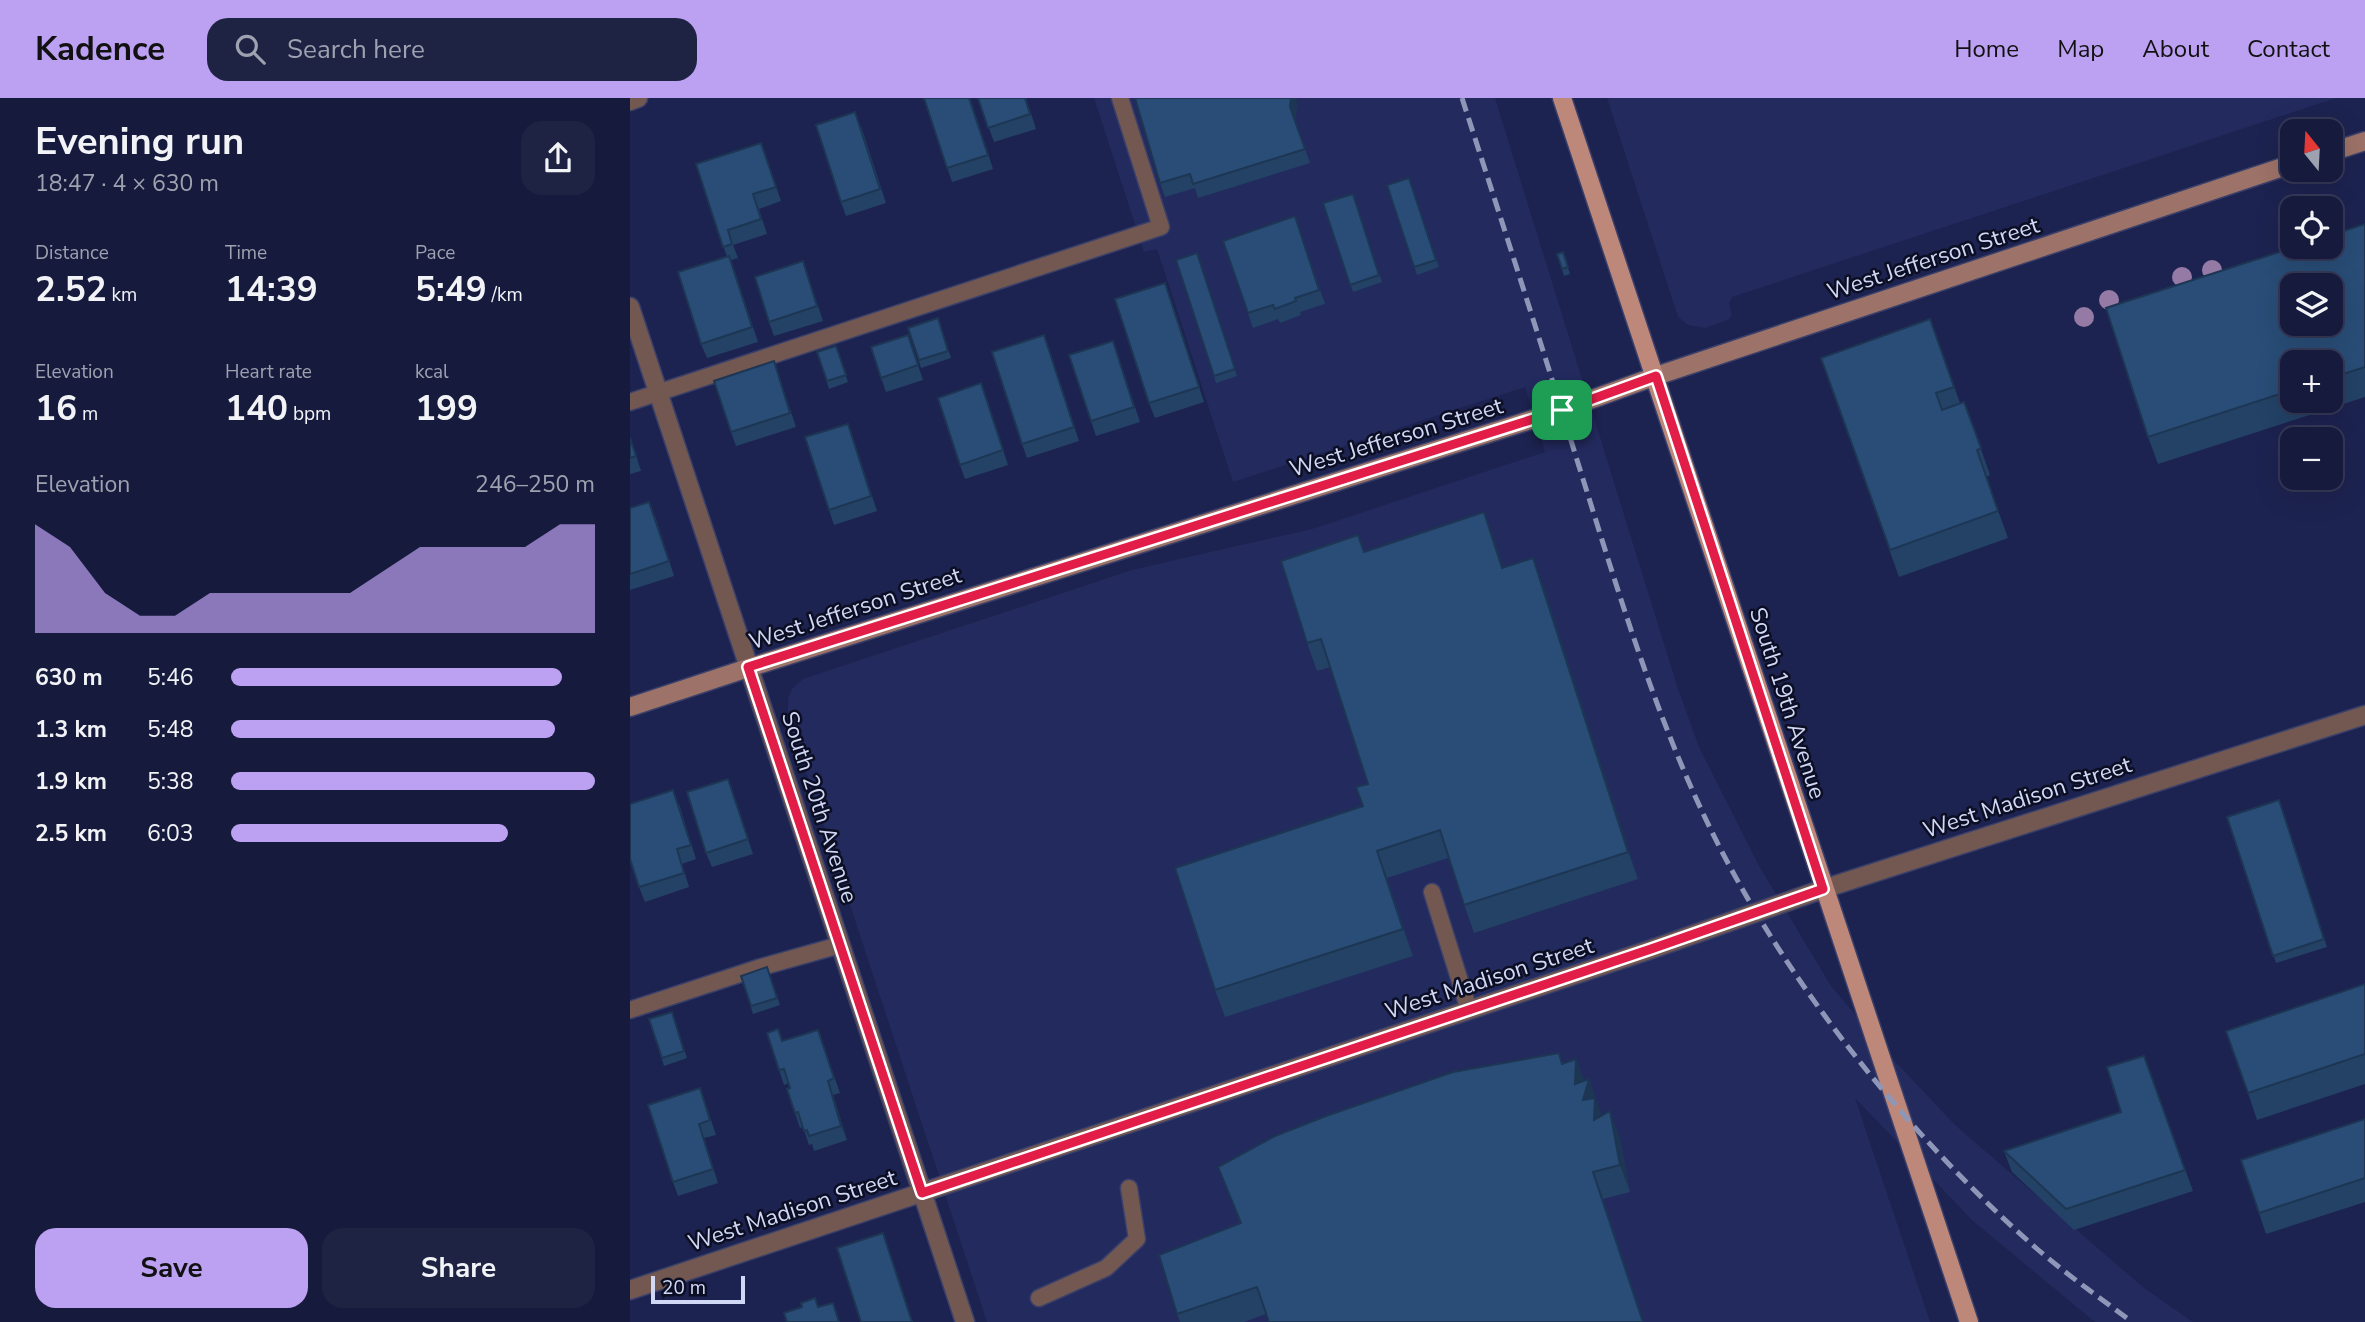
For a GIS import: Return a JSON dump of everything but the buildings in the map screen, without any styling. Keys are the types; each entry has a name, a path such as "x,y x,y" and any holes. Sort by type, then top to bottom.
{"main road":[{"name":"South 19th Avenue","path":"1562,98 1969,1322"}],"street":[{"path":"630,100 638,98"},
{"path":"2343,148 2365,141"},
{"name":"West Jefferson Street","path":"630,707 748,667 1562,410 1656,376 2280,168"},
{"name":"South 20th Avenue","path":"630,307 965,1322"},
{"name":"West Madison Street","path":"630,1290 1823,889 2365,715"}],"lane":[{"path":"630,402 1161,227 1120,98"},
{"path":"1432,892 1469,1010"},
{"path":"630,1010 758,968 840,945"},
{"path":"1039,1298 1106,1268 1137,1239 1129,1188"}],"shaded area":[{"path":"1094,98 1495,98 1677,686 1699,747 1759,866 1831,986 1890,1056 1955,1125 2144,1288 2193,1322 2095,1322 1973,1221 1855,1098 1930,1322 987,1322 788,716 788,698 792,689 803,679 1132,570 1312,529 1545,452 1525,387 1233,482 1157,249 1144,252"},
{"path":"1607,98 2336,98 1732,297 1729,303 1732,315 1728,320 1705,328 1688,325 1678,317"}],"railway":[{"path":"1462,98 1608,558 1657,703 1696,798 1748,899 1819,1008 1901,1111 1945,1160 2036,1248 2132,1322"}],"route":[{"path":"1656,376 1823,889 922,1193 748,667 1562,410 1656,376"}]}
